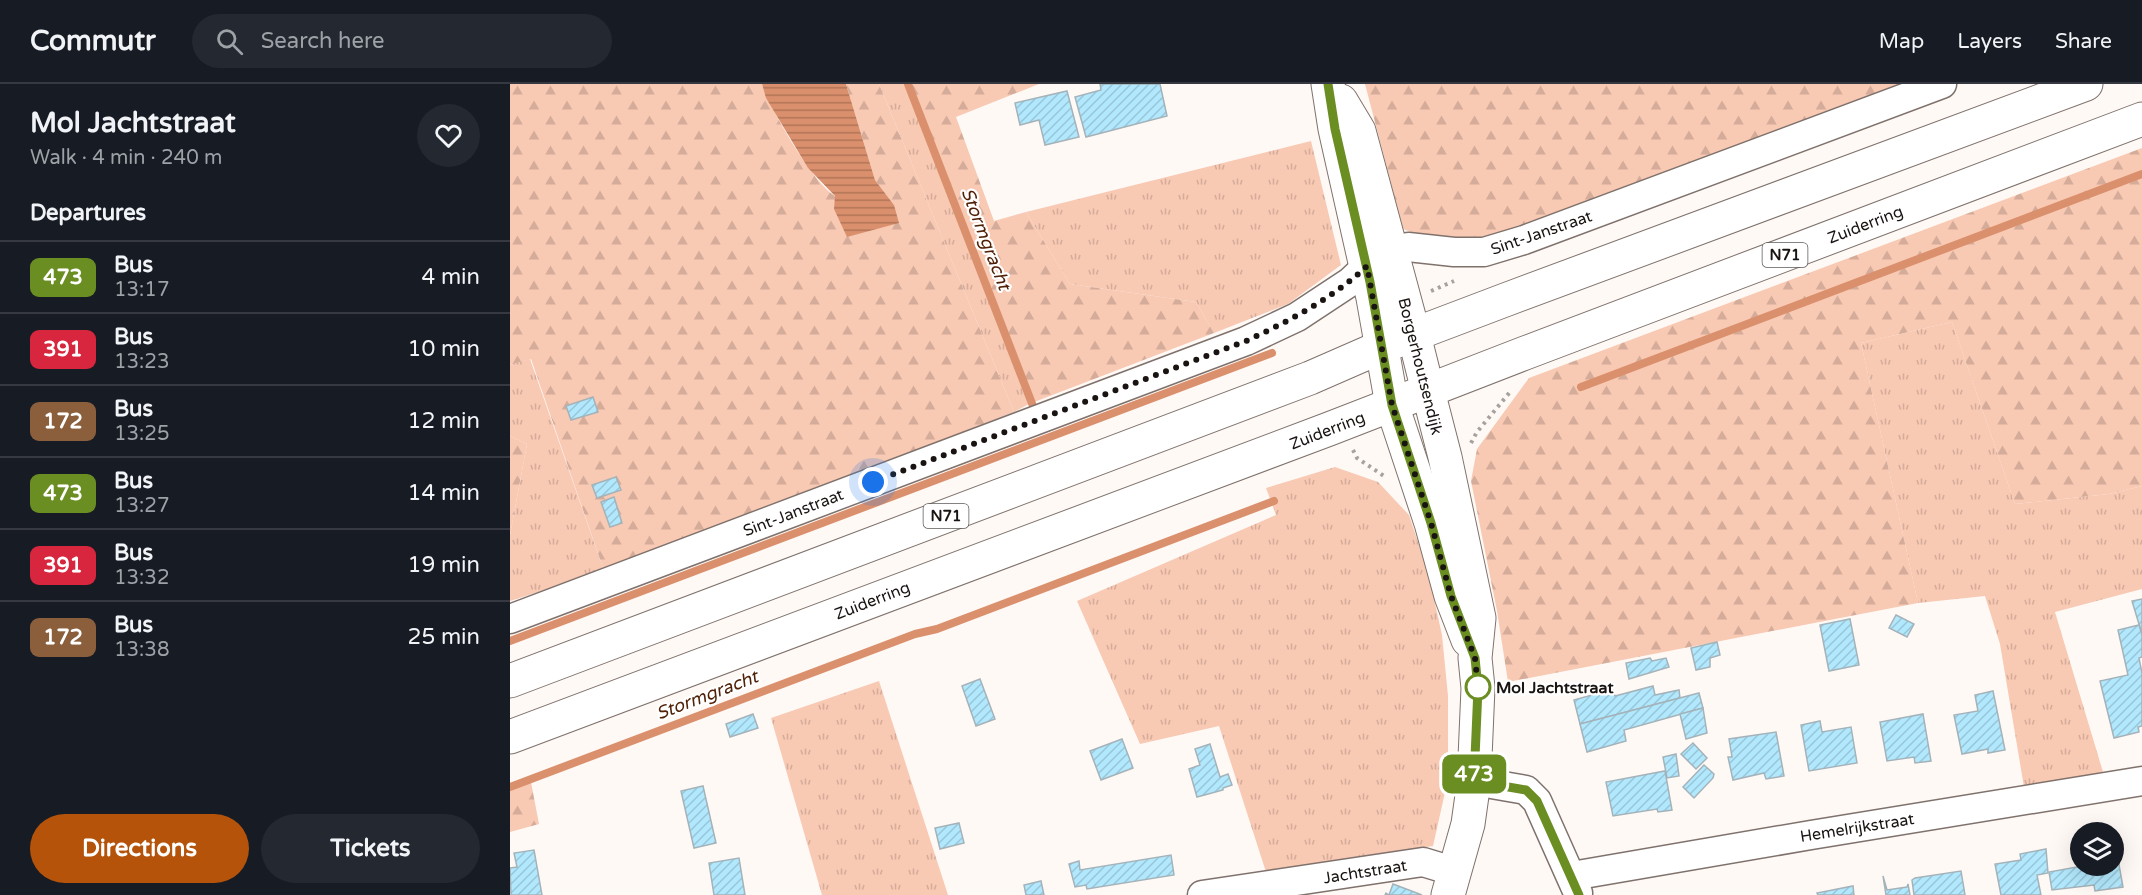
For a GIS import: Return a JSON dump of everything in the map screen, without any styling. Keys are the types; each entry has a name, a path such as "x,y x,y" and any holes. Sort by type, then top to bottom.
{"main road":[{"name":"Borgerhoutsendijk","path":"1330,84 1335,129 1379,259 1414,335 1445,457 1479,618 1475,658 1478,708 1474,781 1468,824 1452,884"},
{"name":"N71","path":"510,681 1310,378 1381,347 2086,84"},
{"name":"Zuiderring","path":"510,737 1392,405 2142,119"},
{"name":"Borgerhoutsendijk","path":"1379,259 1381,347 1392,405 1431,523 1451,596 1475,658"}],"street":[{"name":"Sint-Janstraat","path":"510,619 1246,341 1297,317 1350,282 1379,259 1408,247 1454,252 1484,252 1524,240 1942,84"},
{"name":"Hemelrijkstraat","path":"1575,886 1811,835 2142,780"},
{"path":"1474,781 1526,790 1537,801 1575,886"},
{"name":"Jachtstraat","path":"1202,895 1423,862 1452,884"}],"path":[{"path":"1468,449 1477,432 1513,388 1516,378 1510,359"}],"green space":[{"path":"510,84 762,84 793,144 815,177 826,188 839,197 894,205 875,180 846,84 879,84 1014,412 604,571 531,359 510,365"},
{"path":"879,84 910,84 1029,404 1014,412"},
{"path":"910,84 1039,84 956,117 994,221 1026,212 1070,284 1196,302 1214,333 1029,404"},
{"path":"1365,84 1919,84 1485,240 1440,243 1403,229"},
{"path":"1311,141 1341,265 1288,304 1214,333 1196,302 1070,284 1026,212"},
{"path":"2142,148 2142,486 2109,494 2015,504 1952,322 1861,343 1918,603 1508,682 1497,611 1471,481 1477,449 1529,378"},
{"path":"1952,322 2015,504 2109,494 2142,486 2142,589 2055,612 2103,772 2024,787 2000,644 1985,596 1918,603 1861,343"},
{"path":"530,359 604,571 510,601 510,535 527,444 510,436 510,365"},
{"path":"510,436 527,444 510,535"},
{"path":"1335,467 1378,482 1409,515 1428,572 1442,635 1448,696 1448,779 1433,846 1266,872 1219,726 1140,744 1077,601 1276,515 1266,488"},
{"path":"879,681 948,895 822,895 771,718"},
{"path":"530,777 539,824 510,832 510,784"}],"shaded area":[{"path":"762,84 846,84 875,180 894,205 899,223 847,237 834,209 835,196 808,168 766,98"}],"building":[{"path":"1100,84 1160,84 1167,116 1086,137 1075,97 1101,90"},
{"path":"1067,91 1079,137 1045,145 1039,120 1020,125 1015,103"},
{"path":"593,397 598,412 571,420 566,406"},
{"path":"616,477 621,490 597,498 592,485"},
{"path":"614,497 622,523 610,527 601,502"},
{"path":"2142,599 2142,634 2132,601"},
{"path":"1896,615 1914,624 1907,637 1889,628"},
{"path":"1850,619 1859,665 1829,671 1820,625"},
{"path":"2139,625 2142,635 2142,657 2139,658 2142,673 2142,726 2138,727 2139,732 2114,738 2100,681 2128,675 2118,630"},
{"path":"1717,642 1720,655 1710,658 1710,667 1696,670 1691,648"},
{"path":"1650,658 1652,661 1666,658 1669,667 1629,679 1626,663"},
{"path":"980,679 995,719 976,726 962,686"},
{"path":"1653,686 1655,695 1679,690 1680,698 1580,724 1574,700 1592,695 1592,691 1612,688 1615,696"},
{"path":"1993,691 2005,750 1988,753 1988,749 1962,754 1954,715 1978,711 1975,695"},
{"path":"1699,693 1703,708 1624,730 1626,741 1587,752 1580,724"},
{"path":"1703,708 1707,733 1686,739 1680,714"},
{"path":"753,714 758,728 730,737 726,724"},
{"path":"1923,714 1931,761 1915,763 1914,757 1887,761 1880,722"},
{"path":"1820,721 1822,732 1851,727 1857,763 1809,771 1801,725"},
{"path":"1776,732 1784,776 1766,779 1764,773 1733,780 1728,757 1732,757 1729,739"},
{"path":"1122,739 1133,768 1101,780 1090,751"},
{"path":"1693,743 1707,758 1696,769 1681,754"},
{"path":"1210,744 1220,777 1228,774 1232,785 1223,790 1197,797 1189,769 1200,765 1195,749"},
{"path":"1676,754 1679,776 1667,778 1663,757"},
{"path":"1704,765 1714,774 1713,778 1694,798 1683,787"},
{"path":"1665,771 1672,810 1658,812 1657,809 1613,816 1606,782"},
{"path":"703,786 716,843 694,848 681,791"},
{"path":"959,823 964,843 940,849 935,828"},
{"path":"2046,849 2048,873 2037,875 2041,895 2001,895 1995,864 2021,860 2020,854"},
{"path":"534,850 542,895 511,895 510,868 517,867 514,853"},
{"path":"1171,855 1174,875 1087,889 1086,885 1075,887 1069,864 1079,861 1080,870"},
{"path":"739,858 745,895 714,895 709,863"},
{"path":"2070,868 2070,876 2121,876 2123,887 2095,891 2094,885 2052,890 2049,872"},
{"path":"1961,871 1965,895 1914,895 1912,880 1915,878"},
{"path":"1883,876 1887,890 1907,887 1908,884 1910,895 1886,895"},
{"path":"1041,881 1044,895 1026,895 1024,885"},
{"path":"1393,884 1422,895 1389,895"},
{"path":"1853,886 1854,895 1818,895 1817,893"}],"waterway":[{"name":"Stormgracht","path":"908,84 1033,406"},
{"path":"1581,387 2142,174"},
{"path":"510,641 1272,353"},
{"name":"Stormgracht","path":"510,787 1274,501"}],"bus line":[{"name":"473","path":"1328,84 1335,129 1370,282 1392,405 1431,523 1451,596 1475,658 1478,688 1474,781 1526,790 1537,801 1579,895"}],"place":[{"name":"Mol Jachtstraat","path":"1478,687"}],"route":[{"path":"873,482 1246,341 1297,317 1350,282 1367,266 1392,405 1431,523 1451,596 1475,658 1478,687"}]}
